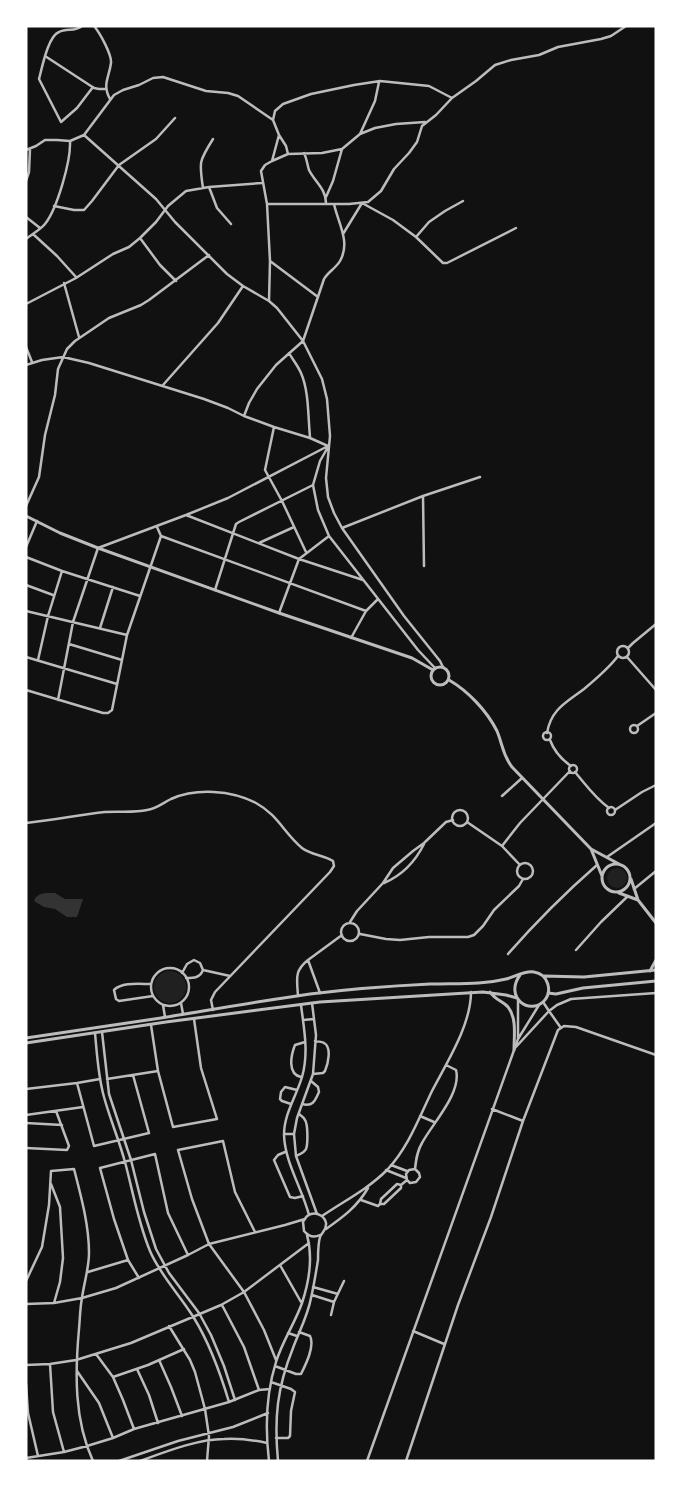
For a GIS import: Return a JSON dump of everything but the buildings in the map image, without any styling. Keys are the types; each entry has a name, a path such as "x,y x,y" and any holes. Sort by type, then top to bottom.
{"street":[{"path":"82,26 74,30 57,32 53,36 45,56 40,79 60,121 71,114 93,87"},
{"path":"94,26 111,60 106,80 106,89 110,99"},
{"path":"267,204 368,202 381,191 394,169 414,146 425,122 436,115 452,98 491,68 501,63 539,55 558,47 611,36 626,26"},
{"path":"45,56 93,87 106,89"},
{"path":"26,150 46,140 70,141 84,135 110,99 123,90 153,78 163,77 206,91 234,95 273,120"},
{"path":"288,154 273,120 274,111 283,104 312,94 380,81 429,86 452,98"},
{"path":"269,301 270,261 267,204 261,171 265,165 288,154 322,153 342,149 352,142 360,134 375,101 380,81"},
{"path":"54,206 84,210 119,165 156,139 175,118"},
{"path":"360,134 375,128 391,125 425,122"},
{"path":"84,135 156,199 164,210 227,274 269,301 282,313 303,341 322,379 328,399 330,436 326,478 328,497 334,513 342,528 404,616 440,660 443,668 449,673 447,683 442,686 434,684 430,677 434,669"},
{"path":"272,161 279,135"},
{"path":"204,188 201,161 213,139"},
{"path":"26,239 49,218 65,174 70,141"},
{"path":"26,182 29,172 30,149"},
{"path":"326,204 326,197 342,149"},
{"path":"304,153 309,169 320,184 326,197"},
{"path":"26,304 76,278 113,254 129,247 156,222 164,210 186,191 208,187 262,183"},
{"path":"208,187 217,208 231,224"},
{"path":"416,236 429,222 463,201"},
{"path":"343,234 362,203"},
{"path":"362,203 393,220 416,236 443,263 447,263 516,228"},
{"path":"244,416 249,402 257,389 276,365 303,341 327,274 341,261 345,249 345,240 334,204"},
{"path":"26,217 40,228"},
{"path":"33,234 57,256 76,278"},
{"path":"140,238 160,265 176,281"},
{"path":"26,506 39,477 45,435 55,395 58,369 70,344 109,318 149,300 209,255"},
{"path":"270,261 318,297"},
{"path":"64,283 79,338"},
{"path":"163,385 218,323 243,286"},
{"path":"26,347 32,362"},
{"path":"289,353 302,375 310,438"},
{"path":"26,365 63,356 163,385 328,446"},
{"path":"274,427 264,468 306,552"},
{"path":"98,548 228,498 328,446"},
{"path":"328,446 320,461 314,485 318,510 329,536 434,669"},
{"path":"342,528 423,496 480,477"},
{"path":"215,590 236,524 314,485"},
{"path":"423,496 424,566"},
{"path":"186,515 299,559 363,580"},
{"path":"26,516 60,533 150,567 412,658 434,669 443,668"},
{"path":"26,547 37,521"},
{"path":"26,690 103,713 108,713 113,708 127,635 161,536 157,526"},
{"path":"258,543 294,527"},
{"path":"161,536 366,611"},
{"path":"279,613 299,559 329,536"},
{"path":"58,700 73,622 98,548"},
{"path":"26,557 62,571 140,596"},
{"path":"38,660 48,616 62,571"},
{"path":"26,585 54,595"},
{"path":"100,628 113,587"},
{"path":"351,638 366,611 378,600"},
{"path":"26,611 127,635"},
{"path":"628,648 656,624"},
{"path":"68,644 122,660"},
{"path":"575,772 576,767 563,761 550,740 551,734 547,733 551,720 571,697 595,680 618,656 617,651 620,647 628,648"},
{"path":"627,657 630,653 628,648"},
{"path":"26,656 117,684"},
{"path":"618,656 627,657"},
{"path":"627,657 656,690"},
{"path":"449,680 470,695 491,722 497,733 506,760 542,800 591,849 626,868 630,874 638,900 656,923"},
{"path":"637,726 656,713"},
{"path":"502,846 520,823 570,771 571,766"},
{"path":"570,771 575,772 600,802 615,810"},
{"path":"502,796 522,778"},
{"path":"609,808 608,812 610,815 614,815 615,810 656,785"},
{"path":"26,823 94,813 148,810 190,793 230,794 255,802 269,811 302,848 312,854 326,857 333,861 334,866 330,872 214,992 211,1000 213,1010"},
{"path":"350,922 358,926 360,934 357,939 351,941 346,940 342,935 342,927 350,922 356,911 383,883 393,868 446,822 452,820 455,813 460,810 467,814 467,822"},
{"path":"452,820 456,825 461,826 467,822"},
{"path":"467,822 502,846 520,865"},
{"path":"608,857 656,823"},
{"path":"383,883 394,878 412,864 424,843"},
{"path":"591,849 606,888 638,900"},
{"path":"520,865 528,864 533,870 530,878 523,879"},
{"path":"602,877 606,868 619,864"},
{"path":"520,865 518,874 523,879"},
{"path":"508,954 533,924 597,865"},
{"path":"634,889 656,871"},
{"path":"618,892 628,886 631,878"},
{"path":"360,934 400,940 429,937 468,937 474,935 494,910 519,886 523,879"},
{"path":"576,950 600,922 628,896"},
{"path":"298,996 296,975 302,965 342,935"},
{"path":"182,973 187,964 193,960 200,963 203,970 200,976 186,978"},
{"path":"308,960 320,993"},
{"path":"650,971 656,960"},
{"path":"174,969 182,973 186,978 189,988 181,1002 173,1006 163,1005 153,996 151,984 157,973 162,970 174,969"},
{"path":"203,970 230,976"},
{"path":"26,1038 320,993 505,980 528,972 536,972 544,976 584,977 656,970"},
{"path":"518,1039 517,999 514,990 515,982 520,975"},
{"path":"367,1461 518,1039 548,992 548,983 544,976"},
{"path":"548,992 556,994 583,988 656,981"},
{"path":"151,984 126,985 114,990 116,1000 119,1001 153,996"},
{"path":"322,1216 368,1187 392,1165 410,1139 462,1032 471,1000 470,992"},
{"path":"490,992 494,998 509,1008 514,1019 514,1050"},
{"path":"26,1043 151,1024 312,1003 490,992 517,999 524,1005 539,1005"},
{"path":"514,1050 550,1011 557,1005 571,999 656,993"},
{"path":"181,1002 183,1014"},
{"path":"543,1002 561,1028"},
{"path":"312,1003 315,1041 313,1074 294,1134 296,1156 317,1214"},
{"path":"163,1005 165,1017"},
{"path":"300,1005 306,1051 302,1077 285,1118 284,1134 286,1152 309,1215"},
{"path":"151,1024 158,1071 173,1127 217,1119 201,1068 194,1019"},
{"path":"302,1020 314,1019"},
{"path":"406,1461 444,1344 491,1217 523,1121 558,1030 564,1026 576,1027 656,1055"},
{"path":"102,1032 109,1094 131,1160 156,1250 212,1335 235,1400"},
{"path":"95,1033 103,1096 125,1162 138,1215 150,1252 206,1338 229,1402"},
{"path":"313,1074 323,1073 328,1065 326,1045 323,1042 315,1041"},
{"path":"302,1077 297,1076 291,1069 295,1045 305,1042"},
{"path":"386,1170 412,1183 418,1181 419,1173 415,1169 420,1144 445,1109 454,1089 456,1070 445,1065"},
{"path":"107,1078 158,1071"},
{"path":"77,1083 94,1146 149,1133 133,1075"},
{"path":"26,1089 100,1079"},
{"path":"302,1104 312,1104 319,1092 318,1087 311,1081"},
{"path":"291,1104 282,1101 280,1098 281,1092 288,1087 297,1090"},
{"path":"26,1115 83,1107"},
{"path":"492,1109 523,1121"},
{"path":"26,1148 66,1150 69,1146 56,1111"},
{"path":"296,1156 306,1149 307,1144 306,1122 299,1114"},
{"path":"420,1116 434,1122"},
{"path":"26,1123 62,1125"},
{"path":"284,1134 294,1134"},
{"path":"255,1232 235,1192 223,1140 178,1150 197,1214 209,1244 244,1292 264,1330 276,1360"},
{"path":"286,1152 278,1155 274,1160 290,1196 296,1198 303,1196"},
{"path":"139,1278 128,1260 100,1168 155,1154 168,1213 188,1255"},
{"path":"392,1165 407,1171 415,1169"},
{"path":"26,1281 42,1247 50,1205 51,1171 74,1170 85,1214 89,1252 76,1360 79,1418 93,1461"},
{"path":"361,1200 377,1206 384,1204 401,1188 406,1179 407,1171"},
{"path":"51,1184 60,1207 63,1258 60,1282 54,1303"},
{"path":"380,1204 381,1199 396,1184 401,1185"},
{"path":"306,1234 313,1237 320,1235 347,1214 361,1200 368,1187"},
{"path":"26,1304 54,1303 82,1298 116,1288 209,1244 285,1225 305,1219 309,1215 317,1214 322,1216 326,1223 325,1230"},
{"path":"269,1461 267,1443 271,1382 276,1360 302,1303 308,1277 310,1258 309,1243 303,1228 305,1219"},
{"path":"278,1461 276,1438 277,1403 280,1384 312,1295 320,1235"},
{"path":"26,1364 50,1364 76,1360 131,1343 199,1314 244,1292 309,1243"},
{"path":"88,1272 128,1260"},
{"path":"280,1265 302,1303"},
{"path":"331,1315 334,1302 344,1281"},
{"path":"306,1288 338,1294"},
{"path":"312,1295 334,1302"},
{"path":"222,1304 244,1347 259,1390"},
{"path":"169,1326 184,1348 195,1372 205,1409 208,1433 207,1461"},
{"path":"413,1331 444,1344"},
{"path":"275,1366 296,1374 303,1372 312,1341 310,1336 299,1332"},
{"path":"288,1333 298,1336"},
{"path":"113,1377 138,1369 184,1348"},
{"path":"96,1354 113,1377 134,1429"},
{"path":"159,1360 182,1416"},
{"path":"50,1364 53,1412 64,1452"},
{"path":"138,1369 158,1422"},
{"path":"76,1370 99,1403 113,1438"},
{"path":"271,1382 291,1388 295,1392 290,1420 290,1436 288,1438 276,1438"},
{"path":"26,1384 28,1413 38,1456"},
{"path":"26,1458 87,1446 134,1429 229,1402 259,1390 270,1389"},
{"path":"118,1461 155,1448 233,1427 268,1413"},
{"path":"140,1461 208,1440 223,1438 245,1439 267,1443"}],"shaded area":[{"path":"617,868 624,871 627,878 624,885 617,888 610,885 607,878 610,871"},
{"path":"55,893 65,899 83,899 77,917 67,917 55,909 44,907 34,901 39,895"},
{"path":"170,971 182,975 186,987 182,999 170,1003 158,999 154,987 158,975"}]}
